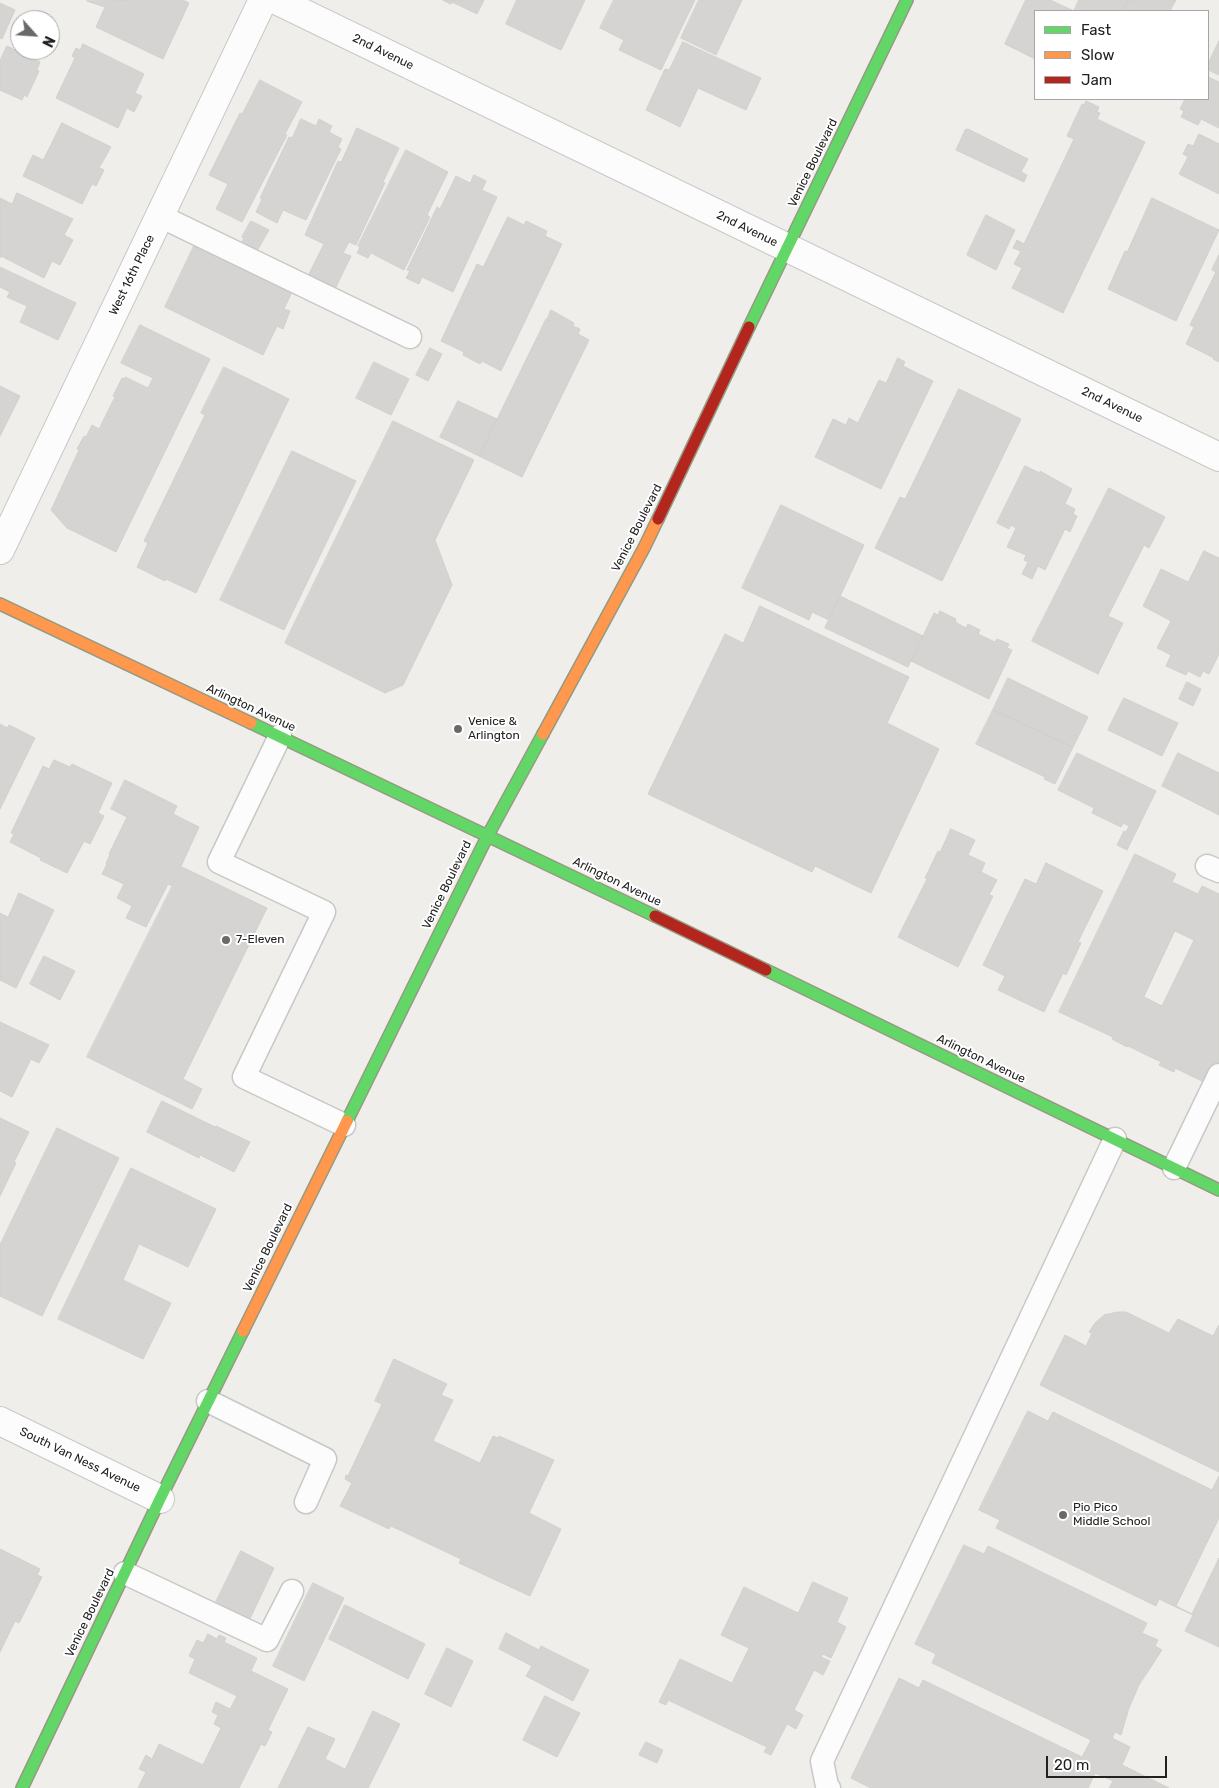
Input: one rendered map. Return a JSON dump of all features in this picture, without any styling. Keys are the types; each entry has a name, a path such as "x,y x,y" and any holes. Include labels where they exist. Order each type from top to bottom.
{"main road":[{"name":"Venice Boulevard","path":"22,1788 160,1499 488,835 644,548 907,0"},
{"name":"Arlington Avenue","path":"0,604 488,835 1219,1190"}],"street":[{"name":"West 16th Place","path":"0,550 263,0"},
{"name":"2nd Avenue","path":"276,0 1219,457"},
{"name":"South Van Ness Avenue","path":"0,1421 160,1499"}],"lane":[{"path":"160,216 410,337"},
{"path":"280,736 219,862 324,912 244,1077 344,1125"},
{"path":"1174,1168 1219,1076"},
{"path":"829,1788 822,1761 1115,1139"},
{"path":"208,1401 325,1459 306,1502"},
{"path":"125,1573 267,1640 292,1591"}],"building":[{"path":"183,0 189,3 163,59 96,27 105,7 87,1"},
{"path":"443,0 484,0 477,14 452,2 451,4"},
{"path":"517,0 585,0 561,50 506,24"},
{"path":"614,0 695,0 661,70 619,50 624,40 600,28"},
{"path":"699,0 742,0 716,55 681,38"},
{"path":"1026,0 1050,0 1072,10 1034,10 1034,58 1005,44"},
{"path":"1079,0 1128,0 1123,10 1074,10"},
{"path":"1128,0 1176,0 1171,10 1123,10"},
{"path":"0,3 15,10 10,10 10,21 2,39 0,38"},
{"path":"1219,41 1219,75 1209,70 1209,62"},
{"path":"683,42 761,78 746,110 698,88 680,127 646,110 665,69 669,70"},
{"path":"83,44 144,74 135,93 142,96 134,112 127,108 118,128 56,98 75,58 72,56 76,48 80,50"},
{"path":"7,46 10,47 10,60 36,60 40,62 37,70 39,71 27,97 24,95 22,100 0,90 0,61"},
{"path":"1209,77 1219,82 1219,128 1201,119 1198,125 1181,117 1184,111 1180,109 1184,100 1209,100"},
{"path":"260,80 302,102 242,222 216,209 228,184 209,175 240,113 242,114"},
{"path":"1086,101 1099,107 1097,112 1100,113 1097,119 1145,142 1063,313 1012,288 1022,268 1014,264 1021,251 1013,248 1017,240 1024,244 1074,139 1067,136 1082,104 1084,105"},
{"path":"301,119 316,126 319,119 332,126 329,132 342,139 338,147 341,149 306,220 283,210 277,223 256,212 262,199 260,198 289,137 292,138"},
{"path":"62,123 111,147 99,168 104,170 96,186 92,184 82,204 23,176 33,155 43,160"},
{"path":"357,128 399,148 356,245 349,242 343,253 351,256 335,289 308,276 324,244 305,235 338,161 341,162"},
{"path":"968,129 1028,159 1021,172 1027,175 1024,182 956,150 965,130"},
{"path":"1199,134 1219,144 1219,194 1179,174 1188,157 1183,154 1188,144 1193,146"},
{"path":"406,150 448,172 427,215 430,217 404,270 371,253 368,258 357,253 360,247 358,246"},
{"path":"474,175 486,181 482,190 497,197 453,292 422,277 419,284 406,278 410,271 407,270 437,207 440,209 456,176 470,183"},
{"path":"17,193 73,219 64,235 73,240 60,265 52,261 44,278 1,256 0,258 0,198 12,204"},
{"path":"1152,198 1219,230 1176,321 1108,289"},
{"path":"986,215 1015,230 996,270 967,255"},
{"path":"508,217 524,225 526,221 547,231 545,236 562,244 501,371 482,361 480,364 463,355 464,352 441,341 477,264 483,267"},
{"path":"251,221 269,230 257,251 244,245 245,243 242,241 244,238 242,237"},
{"path":"195,244 292,292 284,309 290,311 283,329 277,326 263,355 165,307"},
{"path":"1219,255 1219,362 1186,344 1194,327 1190,325 1216,272 1212,270"},
{"path":"0,267 76,303 58,340 20,322 27,306 7,297 10,292 0,287"},
{"path":"551,310 574,323 573,326 580,329 578,334 589,340 522,477 479,456"},
{"path":"140,325 210,359 116,552 67,528 51,510 79,450 77,449 92,425 99,429 122,378 124,379 125,377 148,388 153,378 121,363"},
{"path":"430,348 442,354 428,381 416,375"},
{"path":"898,358 905,362 903,366 933,381 881,489 815,457 833,419 846,425 849,418 858,423 879,380 886,383"},
{"path":"374,362 409,379 391,415 356,398"},
{"path":"224,367 289,399 196,593 166,579 165,581 137,567 148,543 144,541 205,415 201,413"},
{"path":"0,386 20,396 0,436"},
{"path":"959,389 1021,419 942,581 875,548 900,497 905,499"},
{"path":"458,401 497,419 479,456 440,437"},
{"path":"393,421 474,460 435,540 452,585 403,685 385,693 285,643"},
{"path":"292,451 356,481 284,630 220,600"},
{"path":"1025,466 1040,473 1040,471 1072,489 1065,504 1075,509 1073,514 1077,516 1070,532 1065,529 1045,570 1038,566 1032,579 1022,574 1028,562 1024,560 1026,555 1007,547 1016,528 1011,525 1009,529 997,523"},
{"path":"1109,488 1165,517 1149,548 1144,545 1108,616 1123,623 1098,674 1032,641"},
{"path":"781,505 864,545 829,620 812,612 809,620 742,588"},
{"path":"1204,551 1219,558 1219,654 1209,674 1203,671 1200,677 1188,671 1186,675 1166,666 1171,655 1157,648 1171,621 1143,606 1161,569 1188,582"},
{"path":"840,596 923,636 908,667 825,628"},
{"path":"760,606 909,677 887,723 939,749 871,893 815,866 812,872 648,794 725,634 743,643"},
{"path":"940,611 956,619 955,622 966,628 968,624 980,630 978,634 995,642 997,639 1009,644 1007,648 1012,650 989,699 911,661 934,613 938,615"},
{"path":"1008,678 1088,717 1073,747 993,710"},
{"path":"1187,682 1201,689 1193,706 1179,699"},
{"path":"1124,698 1178,723 1162,756 1108,730"},
{"path":"993,710 1073,747 1055,784 1044,779 1045,777 976,744"},
{"path":"0,724 7,728 9,725 35,738 0,809"},
{"path":"1077,753 1156,791 1127,850 1117,845 1124,831 1126,832 1129,826 1123,823 1121,827 1092,813 1094,808 1058,790"},
{"path":"1178,753 1219,773 1219,815 1162,786"},
{"path":"54,760 70,767 72,764 112,783 98,813 104,816 90,844 84,841 67,873 10,842 14,834 11,833 43,766 49,769"},
{"path":"125,780 177,806 173,814 199,827 172,886 168,884 146,927 126,918 132,906 117,898 124,884 102,874 109,854 127,817 111,809"},
{"path":"951,829 975,840 968,855 985,863 981,872 997,880 989,895 993,896 958,967 898,937 927,879 925,878 938,851 940,852"},
{"path":"1135,854 1176,874 1172,882 1198,894 1202,886 1219,894 1219,1066 1210,1085 1175,1068 1174,1072 1159,1065 1161,1062 1059,1012","holes":["1175,931 1194,940 1162,1006 1144,997"]},
{"path":"1046,863 1103,891 1078,942 1081,943 1066,975 1063,973 1044,1012 998,990 1005,976 983,965 1025,879 1036,884"},
{"path":"182,867 267,908 183,1079 202,1089 192,1109 87,1057"},
{"path":"19,893 54,910 16,988 0,980 0,913 8,917"},
{"path":"44,956 75,971 60,1000 30,984"},
{"path":"0,1022 49,1045 39,1063 31,1059 12,1097 0,1091"},
{"path":"162,1101 250,1142 234,1172 200,1155 199,1158 147,1132"},
{"path":"0,1118 29,1132 0,1196"},
{"path":"57,1128 119,1158 42,1316 0,1296 0,1245"},
{"path":"131,1168 216,1209 188,1267 139,1244 123,1280 171,1303 143,1359 58,1319"},
{"path":"1126,1312 1169,1333 1178,1319 1213,1336 1219,1325 1219,1472 1040,1385 1065,1335 1086,1346 1092,1333 1089,1332 1095,1323 1104,1315"},
{"path":"394,1359 447,1384 441,1395 453,1400 433,1441 480,1463 493,1436 498,1438 499,1436 554,1460 529,1513 561,1529 530,1596 459,1563 461,1559 391,1526 389,1529 340,1506 352,1483 345,1479 346,1475 348,1476 382,1404 375,1401"},
{"path":"1028,1411 1048,1421 1053,1412 1212,1490 1219,1476 1219,1518 1176,1606 1192,1614 1219,1558 1219,1647 1185,1631 1193,1615 1159,1599 1156,1606 996,1528 1000,1520 979,1510"},
{"path":"964,1545 984,1554 988,1546 1147,1623 1142,1633 1158,1640 1155,1646 1162,1650 1139,1685 1129,1708 1121,1735 1115,1732 1112,1738 1130,1747 1122,1765 1169,1788 1109,1788 1113,1781 1095,1773 1088,1788 871,1788 851,1778 899,1678 919,1688 923,1680 1082,1757 1091,1740 932,1663 936,1654 915,1644"},
{"path":"0,1549 40,1569 37,1575 42,1577 19,1623 15,1621 0,1652"},
{"path":"241,1551 274,1568 248,1623 214,1606"},
{"path":"813,1582 848,1598 837,1622 846,1627 831,1658 823,1654 821,1657 830,1661 823,1675 814,1670 794,1710 803,1715 796,1729 787,1724 771,1755 764,1752 767,1747 668,1700 666,1705 659,1702 680,1659 732,1683 749,1648 721,1635 744,1587 798,1613"},
{"path":"313,1583 344,1598 304,1681 273,1666"},
{"path":"345,1605 425,1644 408,1679 329,1639"},
{"path":"506,1633 539,1650 541,1646 589,1670 573,1701 526,1676 532,1666 499,1649"},
{"path":"208,1634 217,1639 219,1635 226,1638 224,1642 257,1658 251,1671 288,1689 268,1730 272,1732 265,1746 261,1744 239,1788 138,1788 146,1772 139,1769 146,1755 152,1759 159,1744 203,1765 221,1728 214,1724 218,1715 212,1712 216,1702 230,1709 237,1696 189,1673 195,1659 189,1656 197,1640 203,1643"},
{"path":"447,1648 473,1661 451,1707 425,1694"},
{"path":"545,1696 580,1713 557,1757 523,1740"},
{"path":"373,1711 400,1724 368,1788 278,1788 308,1727 335,1739 325,1759 345,1769"},
{"path":"646,1742 663,1750 657,1763 639,1755"}],"traffic: fast":[{"path":"749,327 907,0"},
{"path":"251,723 655,916"},
{"path":"347,1121 488,835 543,734"},
{"path":"766,970 1219,1190"},
{"path":"22,1788 160,1499 243,1331"}],"traffic: slow":[{"path":"543,734 658,519"},
{"path":"0,604 251,723"},
{"path":"243,1331 347,1121"}],"traffic: jam":[{"path":"658,519 749,327"},
{"path":"655,916 766,970"}],"place":[{"name":"Venice & Arlington","path":"458,729"},
{"name":"7-Eleven","path":"226,940"},
{"name":"Pio Pico Middle School","path":"1063,1515"}]}
